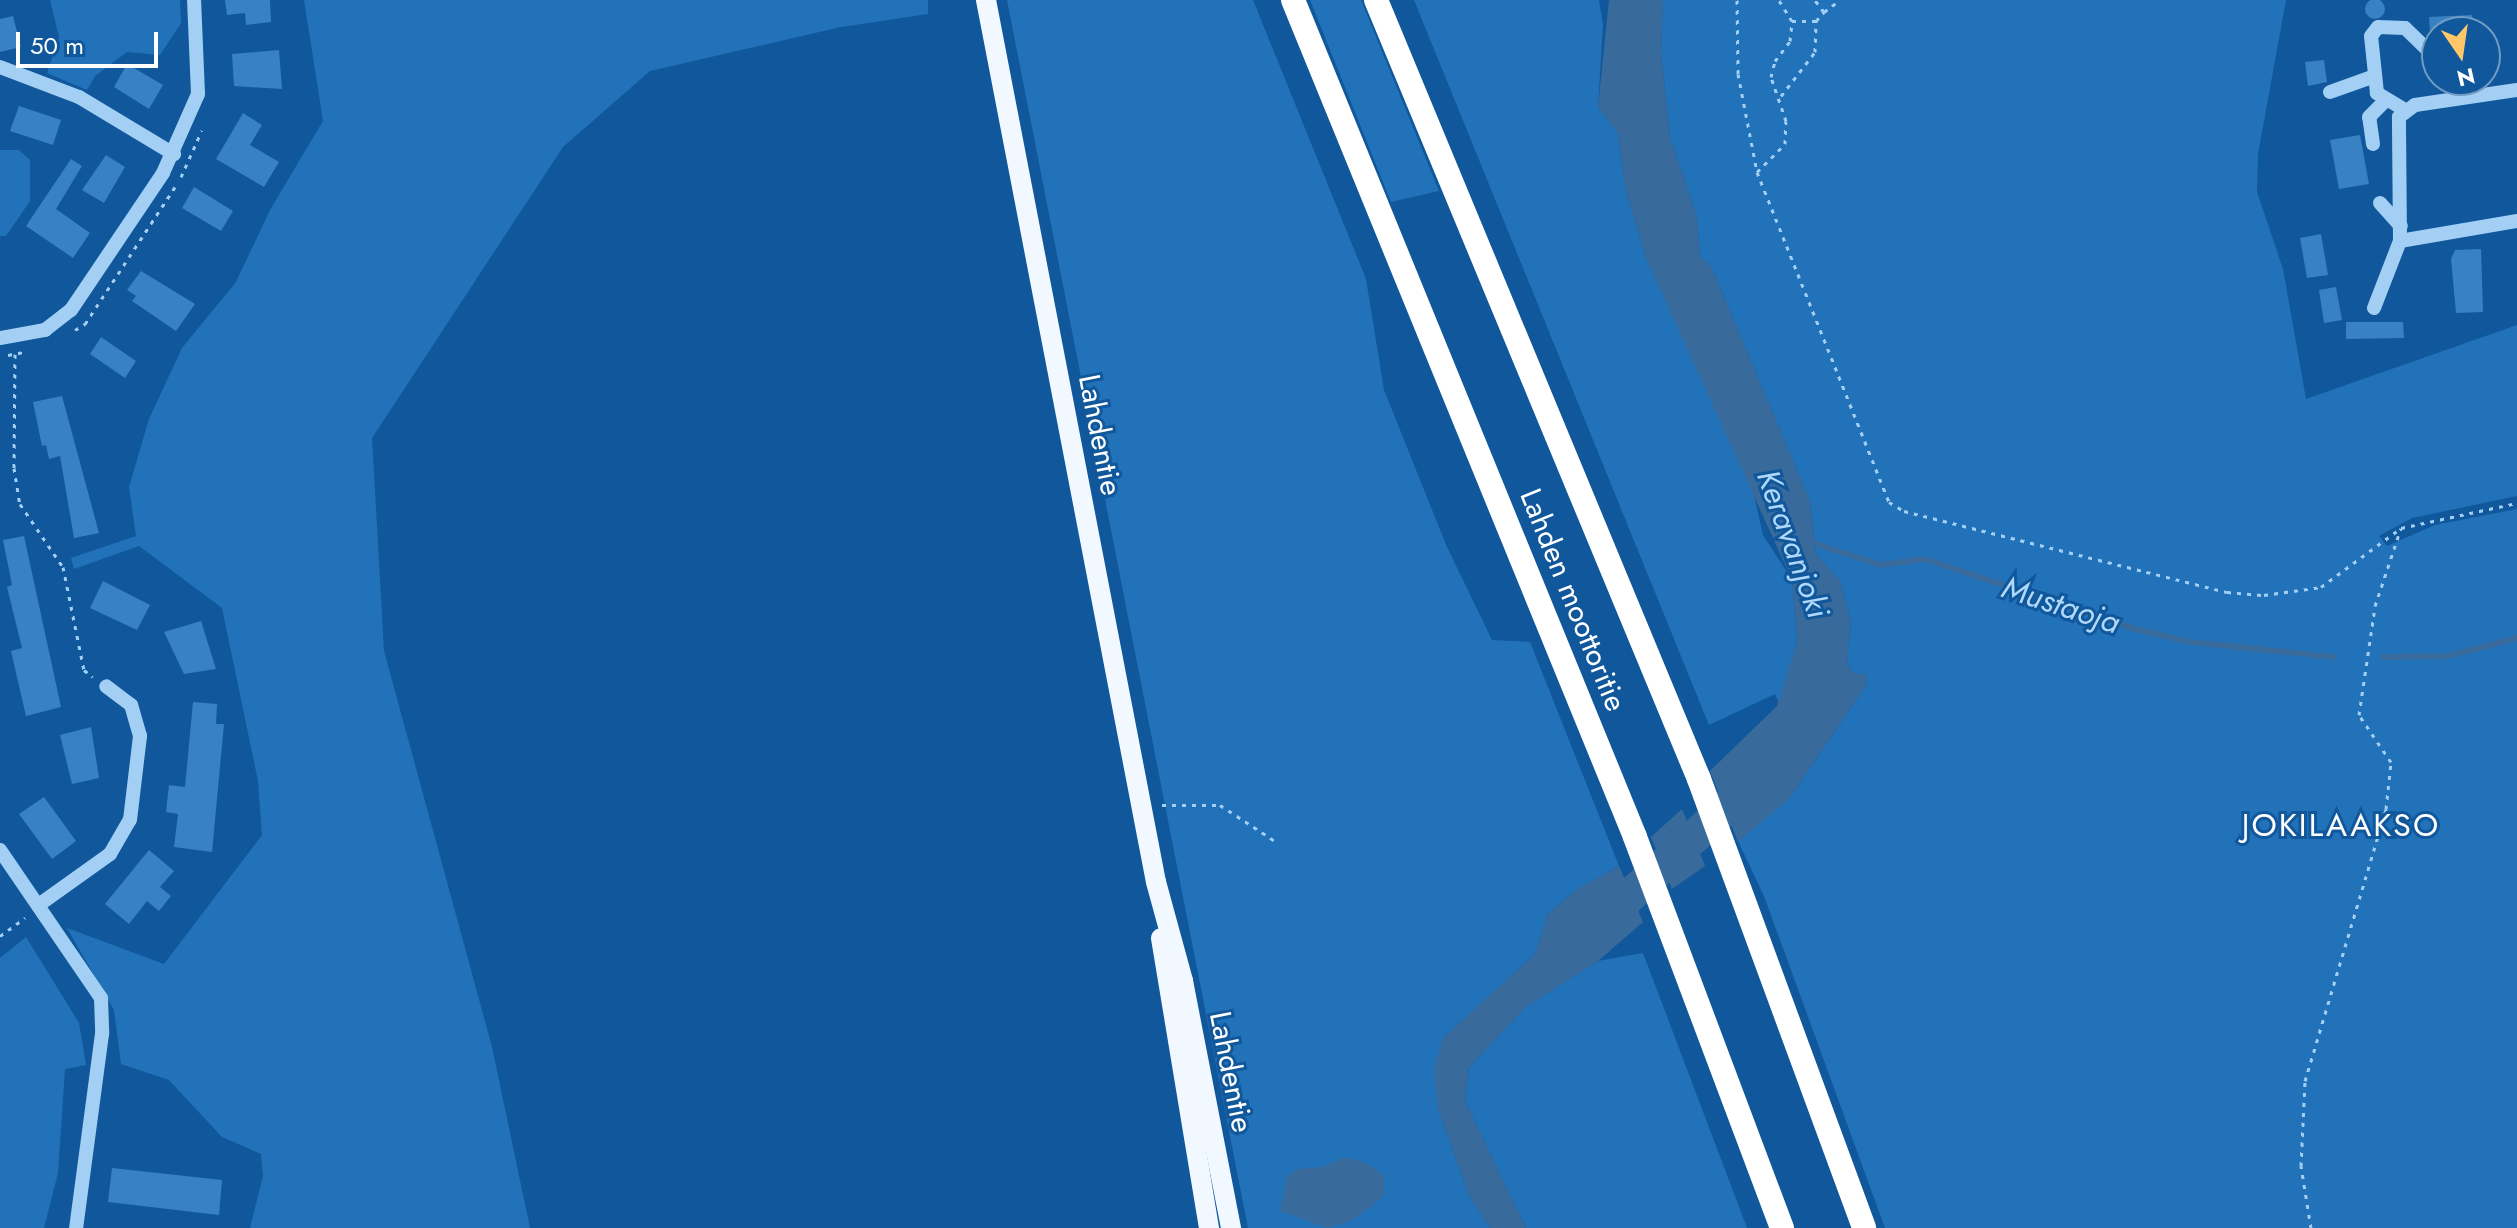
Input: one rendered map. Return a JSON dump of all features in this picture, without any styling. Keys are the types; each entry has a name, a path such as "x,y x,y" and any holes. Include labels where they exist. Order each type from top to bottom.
{"highway":[{"name":"Lahden moottoritie","path":"1293,0 1635,837 1782,1228"},
{"name":"Lahden moottoritie","path":"1376,0 1699,779 1864,1228"}],"main road":[{"name":"Lahdentie","path":"986,0 1156,882 1183,981 1231,1228"},
{"name":"Lahdentie","path":"1156,882 1165,983 1209,1228"}],"street":[{"path":"0,338 18,338 45,330 71,310 174,154 198,94 194,0"},
{"path":"2421,44 2405,28 2378,27 2371,36 2372,77 2377,93 2405,110 2470,96"},
{"path":"0,67 79,97 174,154"},
{"path":"2330,92 2372,77"},
{"path":"2373,144 2369,117 2386,100"},
{"path":"2374,308 2401,233 2398,133 2405,110"},
{"path":"2380,203 2401,233"},
{"path":"2401,233 2517,221"},
{"path":"40,904 101,863 130,820 140,736 131,705 106,686"},
{"path":"0,850 97,987 102,1009 76,1228"},
{"path":"1198,1169 1219,1164"}],"path":[{"path":"1737,0 1738,74 1757,172 1880,488 1904,511 2227,592 2264,595 2321,587 2401,528 2517,503"},
{"path":"1757,172 1771,164 1785,144 1781,96 1771,77 1775,61 1790,41 1792,21 1779,0"},
{"path":"1815,0 1824,12"},
{"path":"1781,96 1815,52 1816,21 1840,0"},
{"path":"1792,21 1816,21"},
{"path":"18,338 14,468 18,494 24,514 63,567 84,670 106,686"},
{"path":"2311,1228 2301,1166 2305,1081 2386,809 2391,762 2359,715 2375,606 2401,528"},
{"path":"1142,809 1194,801 1220,805 1275,841"},
{"path":"0,936 28,915"}],"shaded area":[{"path":"50,0 180,0 181,23 160,55 127,52 95,76 87,90 47,73 59,37"},
{"path":"304,0 928,0 928,14 841,27 650,71 563,147 372,438 384,651 492,1047 530,1228 250,1228 263,1176 261,1154 222,1137 169,1080 121,1064 114,1010 67,928 164,964 262,835 258,781 222,608 139,546 74,569 71,558 136,536 129,487 149,419 182,348 236,282 270,210 323,121"},
{"path":"1007,0 1253,0 1366,279 1384,390 1447,547 1492,640 1530,642 1619,866 1576,890 1548,914 1535,954 1443,1038 1438,1109 1469,1196 1490,1228 1248,1228"},
{"path":"1310,0 1361,0 1439,191 1391,202"},
{"path":"1414,0 1599,0 1603,25 1598,107 1618,134 1625,187 1646,258 1753,491 1763,535 1792,580 1797,642 1779,703 1775,694 1709,725"},
{"path":"1663,0 2286,0 2258,154 2257,192 2283,269 2306,399 2517,325 2517,496 2412,518 2379,536 2387,546 2435,525 2517,509 2517,1228 1885,1228 1764,896 1736,837 1790,798 1867,684 1866,675 1853,673 1847,663 1851,621 1840,580 1816,554 1810,501 1711,266 1700,257 1697,217 1670,137 1661,53"},
{"path":"0,150 19,150 30,160 30,201 6,236 0,236"},
{"path":"26,937 79,1023 86,1065 65,1069 58,1173 44,1228 0,1228 0,958"},
{"path":"1643,953 1747,1228 1526,1228 1465,1101 1469,1067 1526,1007 1598,961"}],"water":[{"path":"1609,0 1663,0 1661,53 1670,137 1697,217 1700,257 1711,266 1810,501 1816,554 1840,580 1851,621 1847,663 1853,673 1866,674 1867,684 1790,798 1738,842 1710,771 1777,706 1797,642 1792,580 1646,258 1625,187 1618,134 1598,107"},
{"path":"1682,809 1705,866 1672,889 1651,837"},
{"path":"1619,866 1643,922 1598,961 1526,1007 1469,1067 1465,1101 1526,1228 1490,1228 1469,1196 1438,1109 1434,1070 1443,1038 1535,954 1548,914 1576,890"},
{"path":"1344,1157 1367,1163 1384,1176 1384,1196 1351,1221 1328,1228 1280,1211 1287,1177 1297,1169 1322,1167"}],"building":[{"path":"2371,-1 2379,-1 2385,9 2379,19 2371,19 2365,13 2365,5"},
{"path":"225,0 270,0 271,22 246,25 245,13 227,15"},
{"path":"13,16 21,47 0,52 0,19"},
{"path":"279,50 282,89 234,86 232,54"},
{"path":"2324,60 2327,82 2308,86 2305,62"},
{"path":"127,64 163,85 149,109 114,87"},
{"path":"19,106 61,120 53,145 10,131"},
{"path":"243,113 262,125 250,145 279,162 264,187 216,159"},
{"path":"2360,135 2369,184 2339,189 2330,140"},
{"path":"106,155 125,167 104,203 82,190"},
{"path":"71,159 82,166 56,209 90,233 73,258 26,226"},
{"path":"194,187 233,211 221,231 182,208"},
{"path":"2321,234 2328,275 2307,278 2300,238"},
{"path":"2481,249 2483,312 2456,313 2451,259 2455,250"},
{"path":"141,271 195,304 176,331 132,301 136,296 127,290"},
{"path":"2336,287 2342,320 2324,323 2319,290"},
{"path":"2346,322 2403,322 2404,338 2346,339"},
{"path":"101,337 136,361 125,378 90,354"},
{"path":"62,396 99,533 74,538 60,456 49,459 46,445 42,446 33,402"},
{"path":"24,536 61,707 26,716 11,651 22,648 7,587 12,585 3,540"},
{"path":"103,581 150,605 137,630 90,608"},
{"path":"201,621 216,669 184,674 164,632"},
{"path":"193,702 217,704 216,724 224,724 212,852 174,847 178,814 166,812 169,785 185,787"},
{"path":"91,727 99,778 72,784 60,735"},
{"path":"44,797 76,841 52,859 19,814"},
{"path":"149,850 174,871 160,887 171,896 159,911 147,901 129,924 105,904"},
{"path":"112,1168 222,1180 219,1215 108,1202"}],"waterway":[{"name":"Mustaoja","path":"1808,541 1880,565 1925,559 2132,628 2190,642 2334,657"},
{"name":"Mustaoja","path":"2383,657 2448,656 2517,638"},
{"name":"Keravanjoki","path":"1598,925 1739,796"}],"district":[{"name":"JOKILAAKSO","path":"2341,825"}]}
